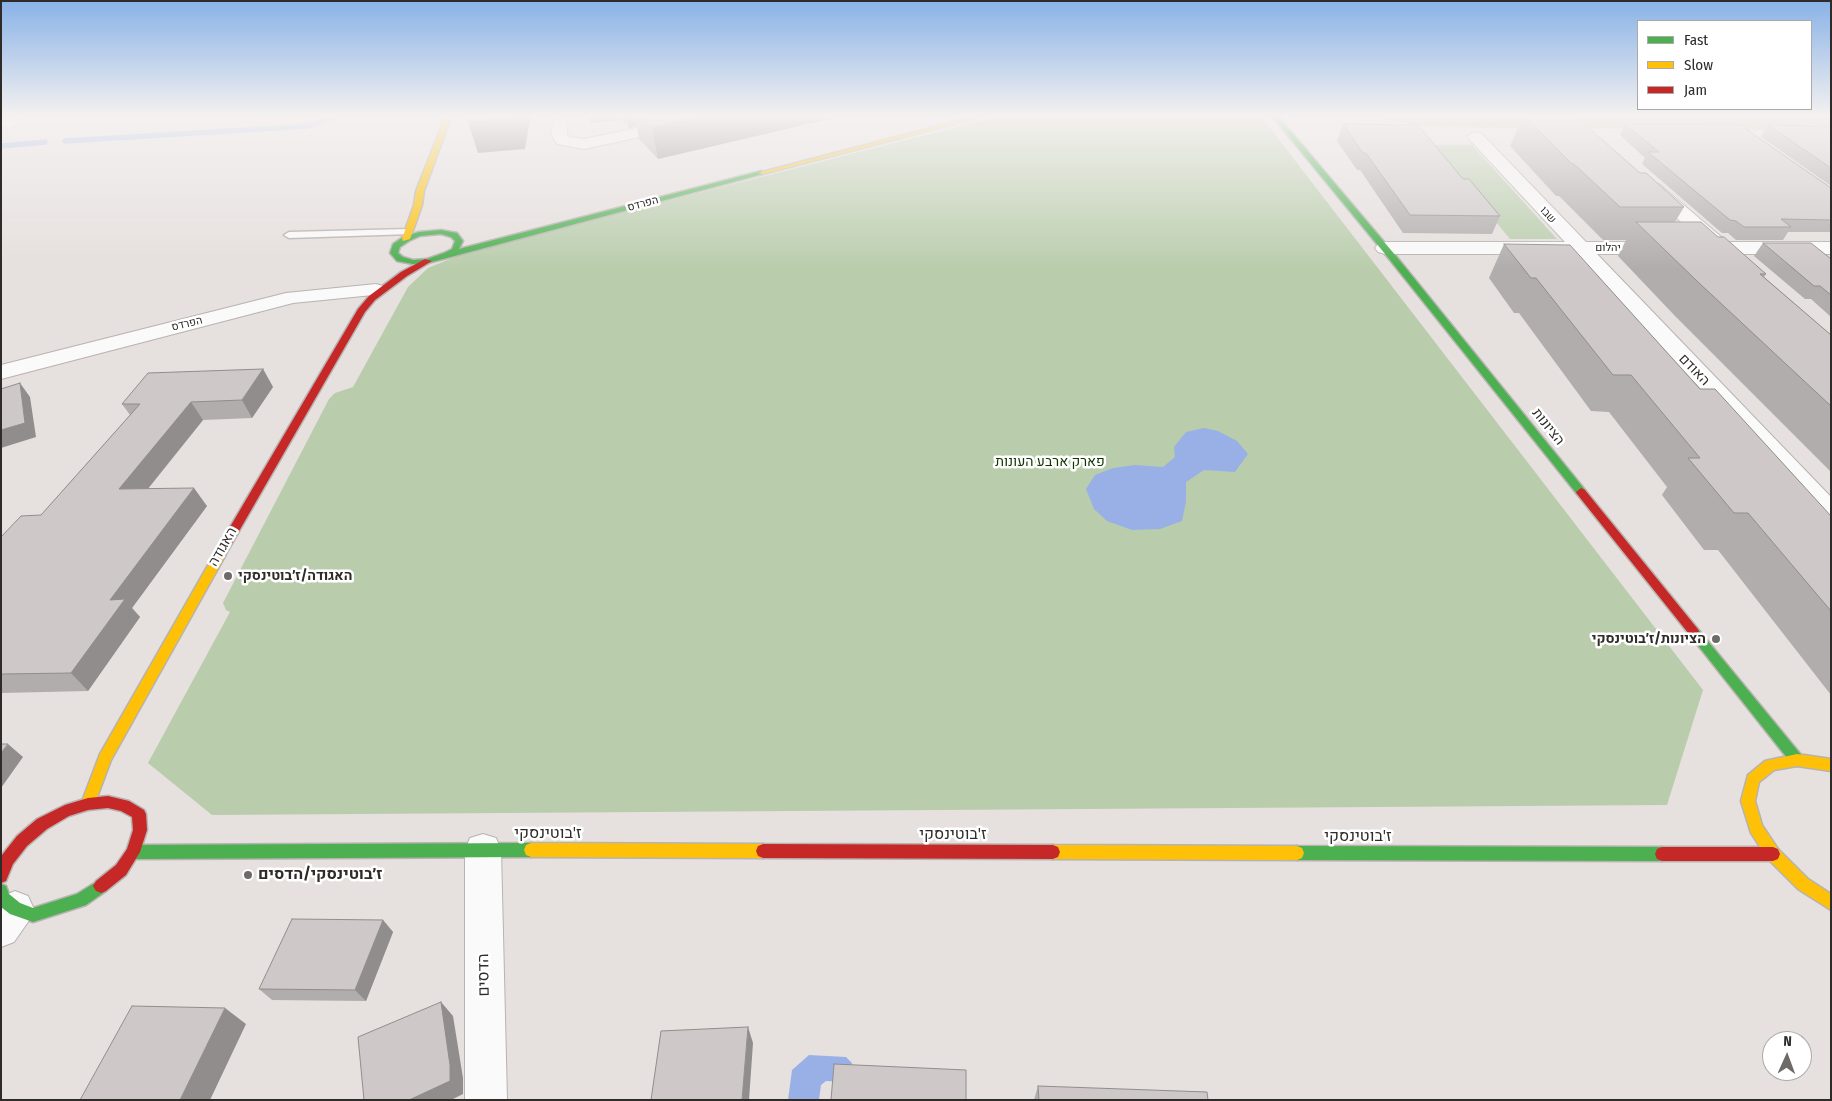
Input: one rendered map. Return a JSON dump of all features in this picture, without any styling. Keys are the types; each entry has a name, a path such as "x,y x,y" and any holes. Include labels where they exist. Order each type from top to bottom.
{"street":[{"path":"428,261 406,261 392,258 396,246 407,235 418,206 420,191 429,166"},
{"name":"הפרדס","path":"428,261 781,166"},
{"name":"הציונות","path":"1317,166 1797,760"},
{"name":"שבו","path":"1503,166 1579,248"},
{"path":"1641,177 1744,267"},
{"path":"418,206 452,235 459,244 447,255"},
{"name":"הפרדס","path":"407,235 426,232 486,237 532,234"},
{"name":"יהלום","path":"1385,248 1831,248"},
{"name":"האודם","path":"1579,248 1831,513"},
{"name":"האגודה","path":"88,804 105,758 308,399 361,311 377,288 428,261"},
{"name":"הפרדס","path":"1,372 292,297 377,288"},
{"path":"1831,765 1797,760 1770,765 1753,779 1748,801 1756,828 1773,854 1803,884 1831,903"},
{"path":"1,876 4,860 22,841 42,824 65,811 88,804 108,802 124,805 139,814 140,830 133,852 115,875 102,886 81,900 33,915 6,909"},
{"name":"ז'בוטינסקי","path":"133,852 483,850 1773,854"},
{"name":"הדסים","path":"483,850 486,1100"}],"lane":[{"path":"289,236 407,235"}],"green space":[{"name":"פארק ארבע העונות","path":"803,166 1300,166 1703,690 1667,805 212,815 148,763 230,612 226,610 223,603 329,399 335,393 353,387 408,287 428,268 467,252"},
{"path":"1450,166 1491,166 1557,239 1510,239"}],"water":[{"path":"1204,428 1218,431 1237,441 1248,454 1235,472 1204,470 1186,482 1186,502 1182,521 1160,529 1132,530 1107,521 1094,509 1086,489 1095,475 1113,468 1135,465 1163,467 1175,457 1174,447 1186,432"},
{"path":"809,1055 846,1057 852,1063 852,1076 846,1082 826,1081 821,1085 819,1100 788,1100 792,1070"}],"building":[{"path":"1375,166 1452,166 1463,179 1469,179 1500,216 1410,215"},
{"path":"1577,166 1632,166 1640,173 1646,173 1684,207 1620,207"},
{"path":"1665,166 1800,166 1831,188 1831,220 1781,219 1791,227 1744,227 1736,221 1730,220"},
{"path":"1636,222 1701,222 1718,237 1724,237 1766,274 1760,274 1831,335 1831,406 1698,282"},
{"path":"1763,243 1811,243 1831,259 1831,295 1820,286 1814,286"},
{"path":"1504,244 1570,245 1700,389 1715,389 1831,516 1831,611 1748,513 1734,513 1688,458 1700,458 1631,375 1613,375 1536,278 1531,278"},
{"path":"263,369 242,400 191,402 119,489 194,488 110,600 125,599 71,673 1,674 1,537 21,516 41,515 140,404 122,404 148,373"},
{"path":"20,383 25,423 1,430 1,389"},
{"path":"1,744 8,744 1,753"},
{"path":"292,919 383,920 355,990 259,989"},
{"path":"441,1002 450,1065 450,1081 409,1100 364,1100 358,1037"},
{"path":"132,1006 225,1008 180,1100 80,1100"},
{"path":"748,1027 742,1100 651,1100 661,1031"},
{"path":"834,1064 966,1070 966,1100 831,1100"},
{"path":"1038,1086 1207,1092 1208,1100 1039,1100"}],"traffic: fast":[{"path":"1317,166 1581,492"},
{"path":"447,255 761,173"},
{"path":"441,232 454,235 459,241 455,250 447,255 428,261 413,262 400,259 394,253 396,246 406,239 419,234 441,232"},
{"path":"1693,631 1797,760"},
{"path":"133,852 531,850"},
{"path":"1297,853 1662,854"},
{"path":"1,891 2,898 15,909 33,915 81,900 101,886"}],"traffic: slow":[{"path":"406,239 429,166"},
{"path":"761,173 787,166"},
{"path":"88,804 105,758 219,556"},
{"path":"1831,765 1797,760 1770,765 1753,779 1748,801 1756,828 1773,854 1803,884 1831,903"},
{"path":"531,850 763,851"},
{"path":"1053,852 1297,853"}],"traffic: jam":[{"path":"219,556 361,311 372,298 404,274 428,261"},
{"path":"1581,492 1693,631"},
{"path":"1,876 7,860 22,841 42,824 65,811 88,804 108,802 124,805 139,814 140,830 133,852 121,870 101,886"},
{"path":"763,851 1053,852"},
{"path":"1662,854 1773,854"}],"place":[{"name":"האגודה/ז׳בוטינסקי","path":"228,576"},
{"name":"הציונות/ז׳בוטינסקי","path":"1716,639"},
{"name":"ז׳בוטינסקי/הדסים","path":"248,875"}]}
